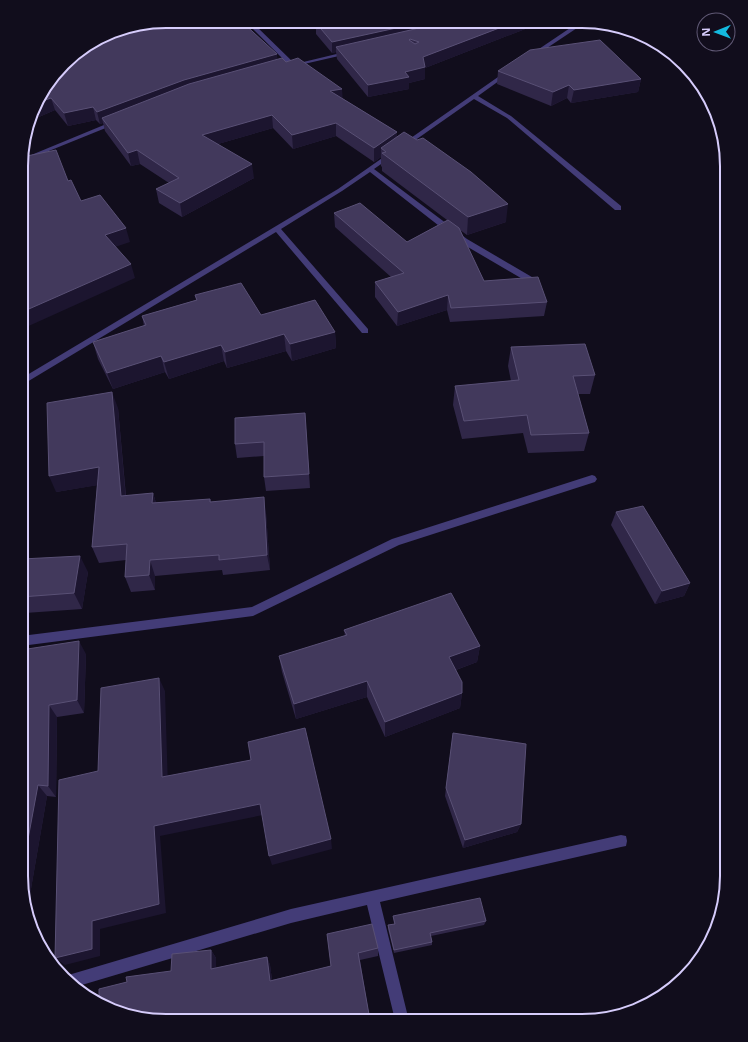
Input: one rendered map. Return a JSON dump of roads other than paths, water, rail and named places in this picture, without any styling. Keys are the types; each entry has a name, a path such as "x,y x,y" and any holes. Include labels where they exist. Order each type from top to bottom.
{"street":[{"path":"255,28 291,66 354,52"},
{"path":"28,378 340,190 473,96 574,28"},
{"path":"473,96 509,117 618,208"},
{"path":"28,157 122,120"},
{"path":"370,169 464,241 534,282"},
{"path":"277,228 365,332"},
{"path":"28,640 253,612 396,542 592,479"},
{"path":"76,979 292,916 621,841"},
{"path":"372,897 401,1014"}]}
